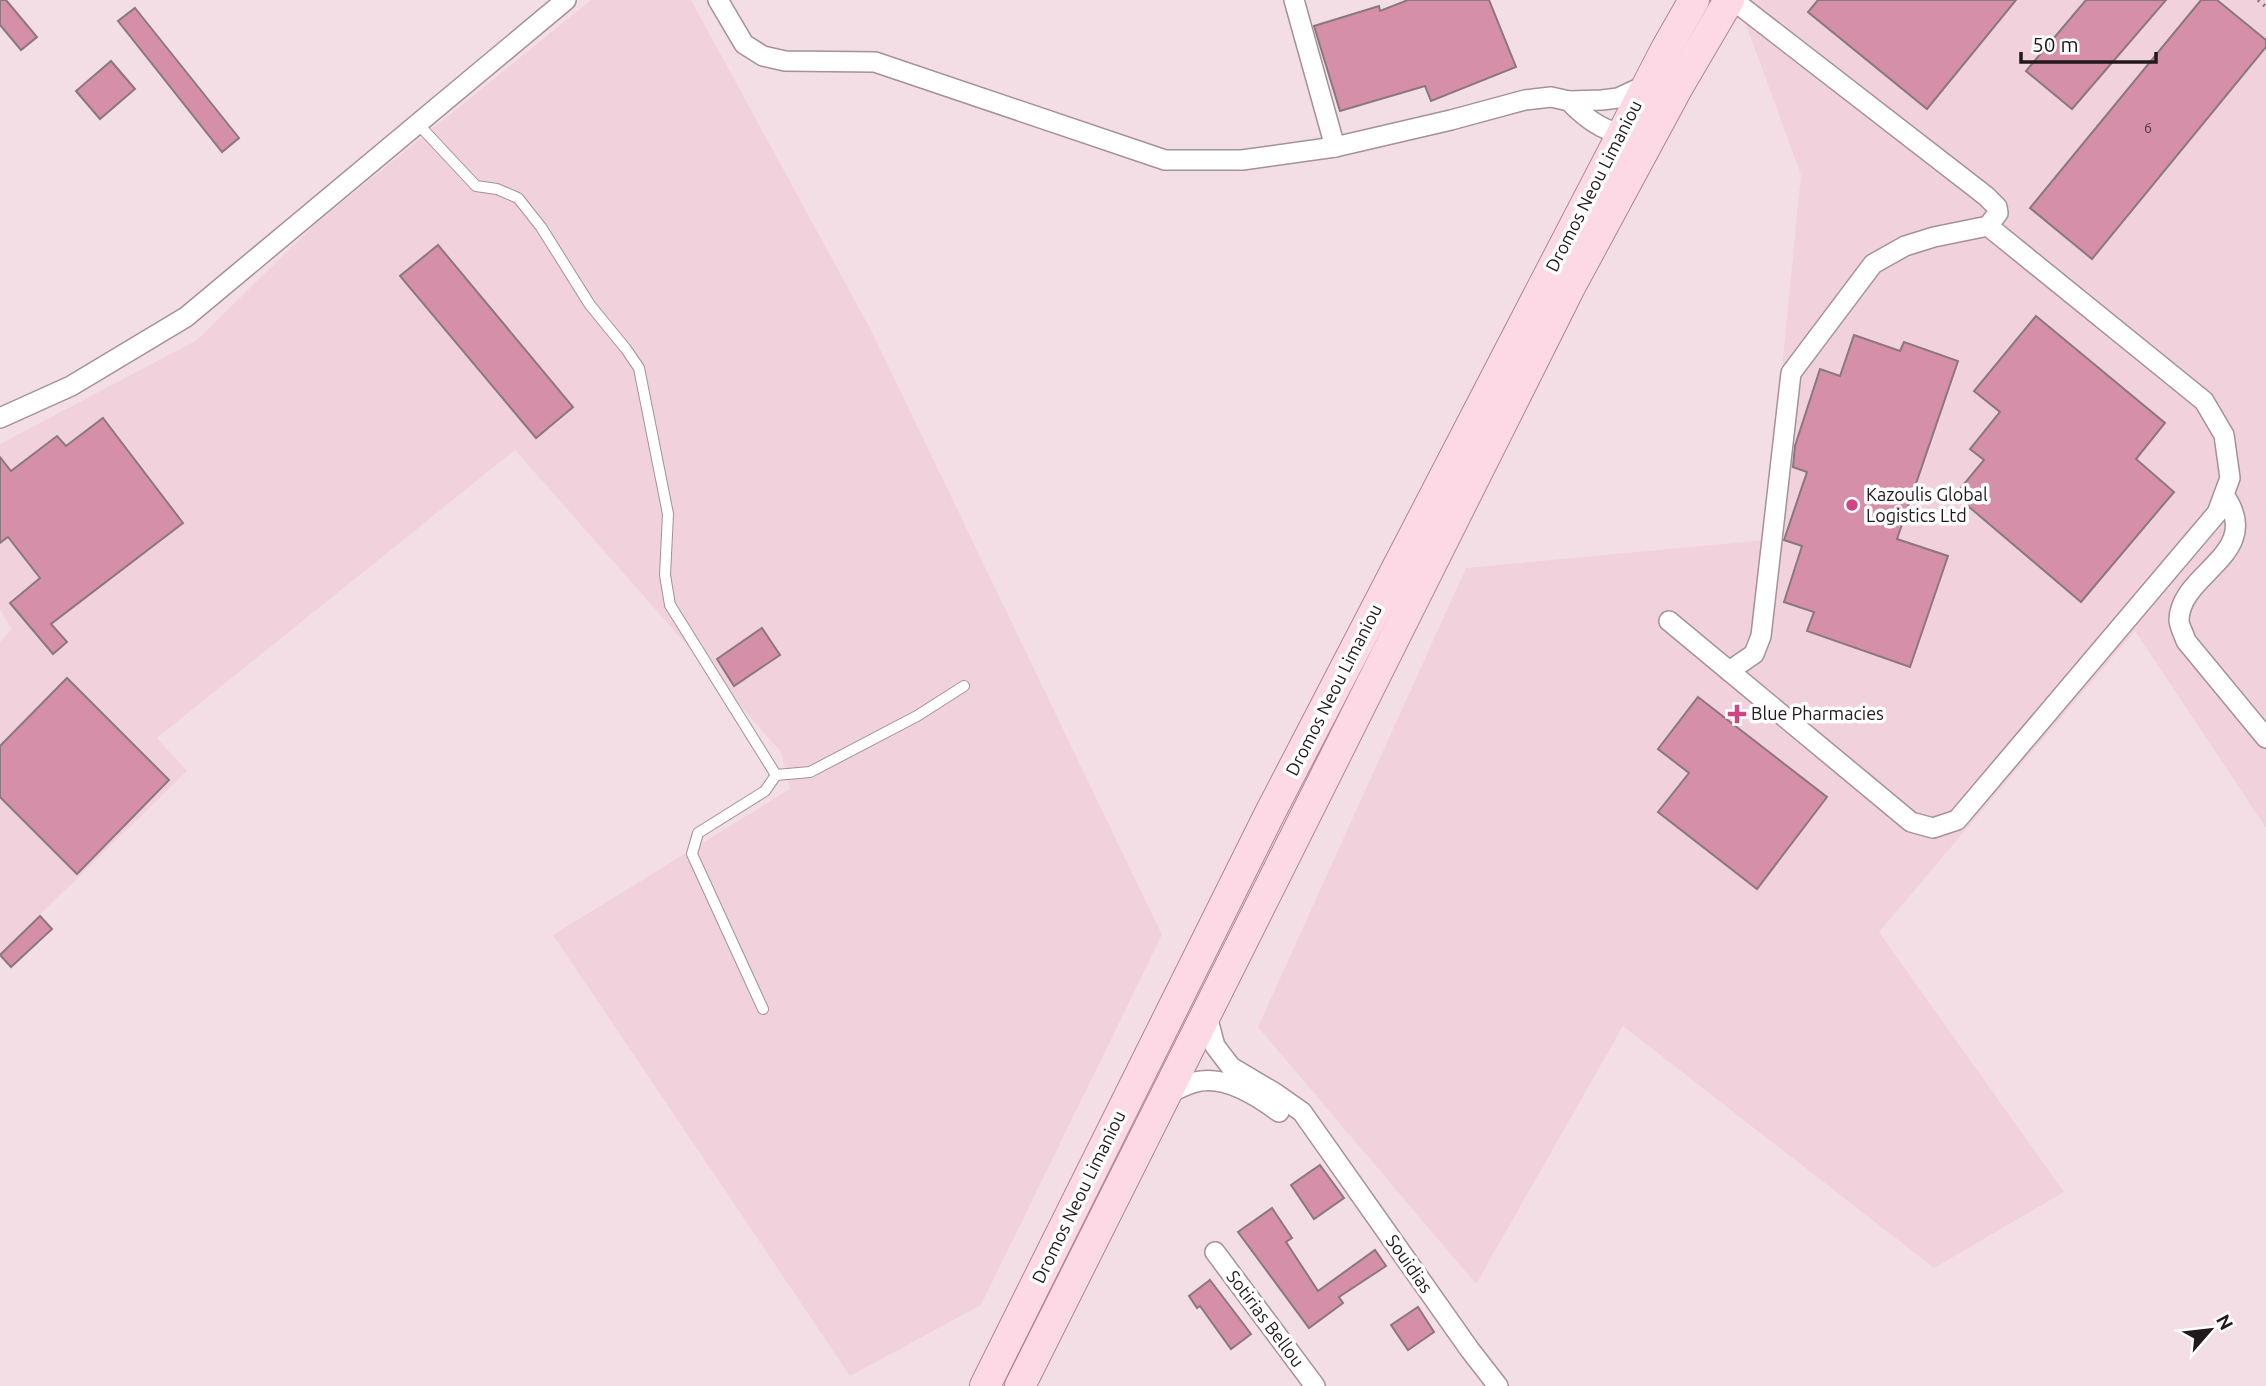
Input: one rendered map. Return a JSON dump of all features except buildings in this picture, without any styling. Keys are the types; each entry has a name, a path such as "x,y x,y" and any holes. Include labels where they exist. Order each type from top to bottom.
{"main road":[{"name":"Dromos Neou Limaniou","path":"985,1386 1270,813 1694,0"},
{"name":"Dromos Neou Limaniou","path":"1020,1386 1169,1093 1569,289 1678,87 1731,0"}],"street":[{"path":"0,418 71,386 186,317 566,0"},
{"path":"718,0 744,44 763,56 785,61 875,62 1165,160 1242,160 1335,147 1525,100 1551,97 1569,101 1618,98 1648,84"},
{"path":"1294,0 1335,147"},
{"path":"1728,671 1754,654 1761,636 1791,373 1873,264 1905,246 1988,226 1998,213 1997,206 1986,197 1731,0"},
{"path":"1569,101 1584,116 1622,134 1634,134 1650,118 1659,102 1678,87"},
{"path":"1669,621 1911,822 1933,828 1957,820 2217,513 2230,478 2224,435 2204,401 1988,226"},
{"path":"2224,495 2233,506 2237,526 2233,545 2184,601 2179,621 2186,640 2266,738"},
{"name":"Souidias","path":"1207,1016 1215,1046 1231,1067 1276,1093 1302,1112 1498,1386"},
{"name":"Souidias","path":"1169,1093 1200,1081 1222,1082 1266,1102 1321,1140"},
{"name":"Sotirias Bellou","path":"1215,1252 1315,1386"}],"lane":[{"path":"418,124 476,186 497,189 518,198 541,227 590,305 639,368 668,514 664,575 670,605 776,775"},
{"path":"776,775 810,772 917,716 964,686"},
{"path":"763,1009 692,854 698,834 765,791 776,775"}],"path":[{"path":"2258,0 2266,7"}],"shaded area":[{"path":"591,0 691,0 871,330 1162,935 981,1305 850,1376 553,935 790,789 781,752 515,450 157,738 187,771 0,954 0,642 12,629 0,610 0,444 197,340 315,224"},
{"path":"1737,0 2266,0 2266,828 2135,631 1879,932 2064,1192 1934,1268 1623,1026 1476,1284 1258,1027 1466,568 1765,540 1801,175"}],"place":[{"name":"Kazoulis Global Logistics Ltd","path":"1852,505"},
{"name":"Blue Pharmacies","path":"1737,714"}]}
